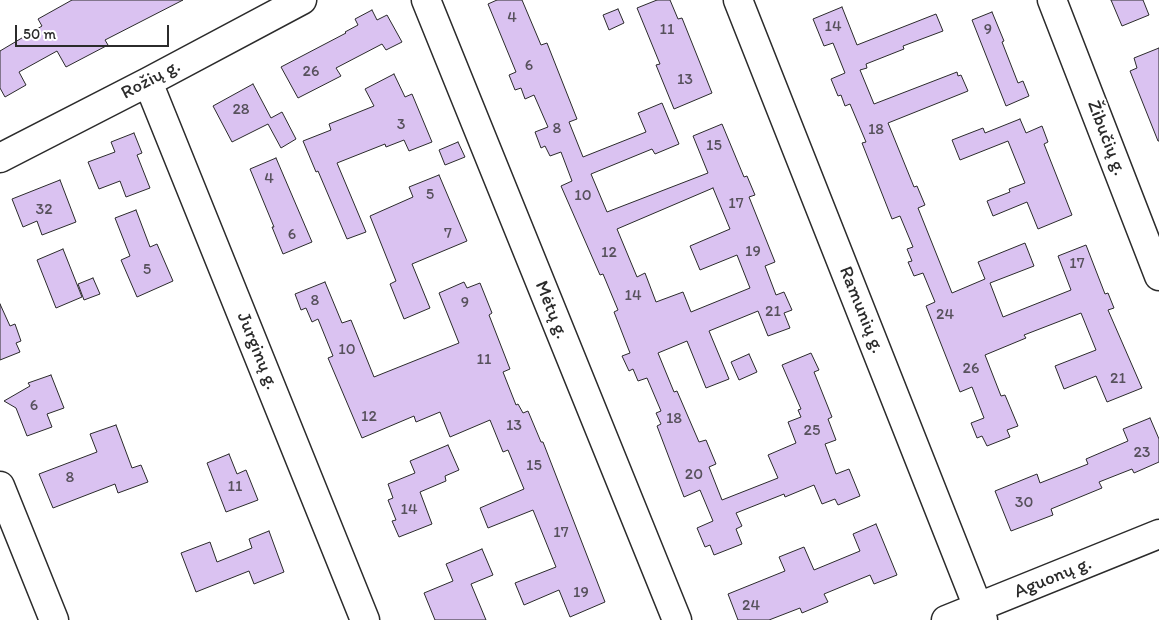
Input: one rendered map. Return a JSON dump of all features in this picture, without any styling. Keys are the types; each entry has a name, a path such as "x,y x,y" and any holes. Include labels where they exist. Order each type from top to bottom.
{"street":[{"name":"Rožių g.","path":"0,158 302,0"},
{"name":"Mėtų g.","path":"426,0 677,620"},
{"name":"Ramunių g.","path":"738,0 981,614"},
{"name":"Žibučių g.","path":"1052,0 1159,276"},
{"name":"Jurginų g.","path":"148,82 365,620"},
{"path":"0,486 54,620"},
{"name":"Aguonų g.","path":"946,620 981,614 1159,534"}],"building":[{"path":"72,0 183,0 105,40 108,45 66,67 57,51 19,72 26,85 5,97 0,88 0,51 42,26 38,19"},
{"path":"497,0 522,0 541,45 547,43 577,119 569,122 583,157 646,132 638,113 662,103 679,144 655,154 652,149 591,174 607,212 708,173 693,136 722,124 744,177 747,176 755,195 749,197 775,262 765,266 776,295 784,292 792,310 784,313 790,328 768,336 758,311 709,331 729,379 706,388 687,341 658,353 674,392 677,391 699,442 706,440 716,464 709,467 722,500 778,478 768,455 796,443 788,422 801,417 798,410 801,409 782,365 811,353 819,370 814,372 832,417 828,419 836,440 825,444 836,474 849,469 860,496 838,505 835,499 822,504 814,485 785,497 784,494 736,513 742,526 736,529 742,544 714,555 710,545 705,547 697,528 713,521 700,490 684,497 657,426 661,424 656,413 661,411 647,378 638,381 633,369 629,371 622,356 630,353 614,312 618,310 603,274 600,275 561,186 572,181 561,152 550,156 545,146 541,148 535,132 548,127 534,95 525,99 521,88 515,90 509,75 516,72 488,4","holes":["713,188 730,229 690,246 700,270 737,255 750,288 691,312 683,292 656,302 645,273 637,277 617,229"]},
{"path":"657,0 670,0 678,19 682,18 712,93 674,109 656,65 660,64 637,8"},
{"path":"1111,0 1143,0 1149,15 1122,26"},
{"path":"842,7 857,45 936,14 943,31 903,46 904,49 866,64 867,68 860,70 874,104 957,72 958,76 961,75 968,91 888,123 914,187 917,186 925,205 918,208 952,293 985,279 978,262 1025,243 1034,266 990,283 1003,317 1071,290 1058,256 1086,245 1105,294 1108,293 1114,308 1108,310 1142,388 1107,402 1096,376 1064,389 1055,366 1096,350 1081,313 1024,335 1026,338 985,355 1001,396 1005,395 1018,426 1007,430 1010,437 987,446 982,436 977,438 971,423 984,418 972,387 960,392 926,306 935,302 923,273 914,276 908,262 912,261 907,249 913,247 900,216 892,219 862,143 866,142 850,104 845,106 841,95 838,96 831,79 845,73 833,43 824,46 813,19"},
{"path":"618,9 624,23 609,30 603,15"},
{"path":"372,10 377,20 387,15 402,42 386,50 382,44 336,68 341,76 298,98 281,67 346,33 358,25 355,19"},
{"path":"992,12 1018,83 1023,81 1029,96 1006,106 972,20"},
{"path":"1159,48 1158,141 1130,71 1137,68 1134,58"},
{"path":"394,74 405,97 412,94 432,142 409,151 404,140 386,147 385,144 337,163 366,232 347,239 303,141 331,130 329,124 374,106 365,89"},
{"path":"253,84 271,118 282,112 296,139 281,148 268,124 232,142 213,106"},
{"path":"1020,119 1026,133 1042,126 1048,142 1044,144 1072,215 1038,229 1027,202 993,216 987,201 1010,192 1009,189 1025,183 1008,141 960,160 952,140 983,128 985,133"},
{"path":"134,133 142,153 137,155 150,188 126,197 120,181 99,189 88,162 115,152 111,142"},
{"path":"458,142 465,157 445,165 439,150"},
{"path":"276,158 312,242 283,254 250,169"},
{"path":"439,175 467,241 412,264 430,308 404,319 390,284 396,281 370,216 413,197 409,187"},
{"path":"60,180 76,222 42,235 37,221 23,227 12,199"},
{"path":"136,210 150,247 157,244 173,281 137,297 121,260 130,256 115,218"},
{"path":"63,249 82,297 56,308 37,260"},
{"path":"93,278 100,294 84,300 78,284"},
{"path":"325,282 342,323 351,320 374,377 459,343 439,293 464,282 467,288 480,283 492,313 489,315 510,369 503,372 516,405 518,404 523,413 528,411 541,442 543,442 605,602 570,617 559,590 524,605 515,583 556,567 533,510 488,528 480,508 524,489 508,450 503,452 490,420 450,437 440,412 416,422 414,416 362,438 328,358 333,356 318,319 312,322 306,308 301,310 295,294"},
{"path":"0,304 10,326 15,324 21,341 16,343 20,352 0,360"},
{"path":"749,354 757,372 739,380 731,362"},
{"path":"51,375 64,408 47,414 52,427 27,436 16,408 4,401 30,386 28,383"},
{"path":"1150,418 1159,439 1159,462 1134,473 1132,469 1099,482 1102,488 1051,509 1053,515 1011,531 995,491 1037,474 1040,483 1088,464 1086,459 1128,441 1123,429"},
{"path":"116,425 132,468 141,465 148,482 118,493 115,484 53,508 39,474 97,452 90,434"},
{"path":"448,445 459,470 445,476 446,481 420,492 432,524 399,537 392,521 396,520 388,500 393,498 388,484 415,473 410,461"},
{"path":"229,454 237,474 246,470 258,500 226,512 207,463"},
{"path":"876,524 897,575 874,584 870,575 824,594 828,602 802,613 800,608 769,620 738,620 728,594 785,571 779,557 804,547 814,570 860,551 853,534"},
{"path":"269,531 284,572 254,584 249,571 196,592 181,553 210,542 217,562 252,548 249,539"},
{"path":"482,549 493,575 471,584 486,620 435,620 424,593 453,581 446,564"}]}
